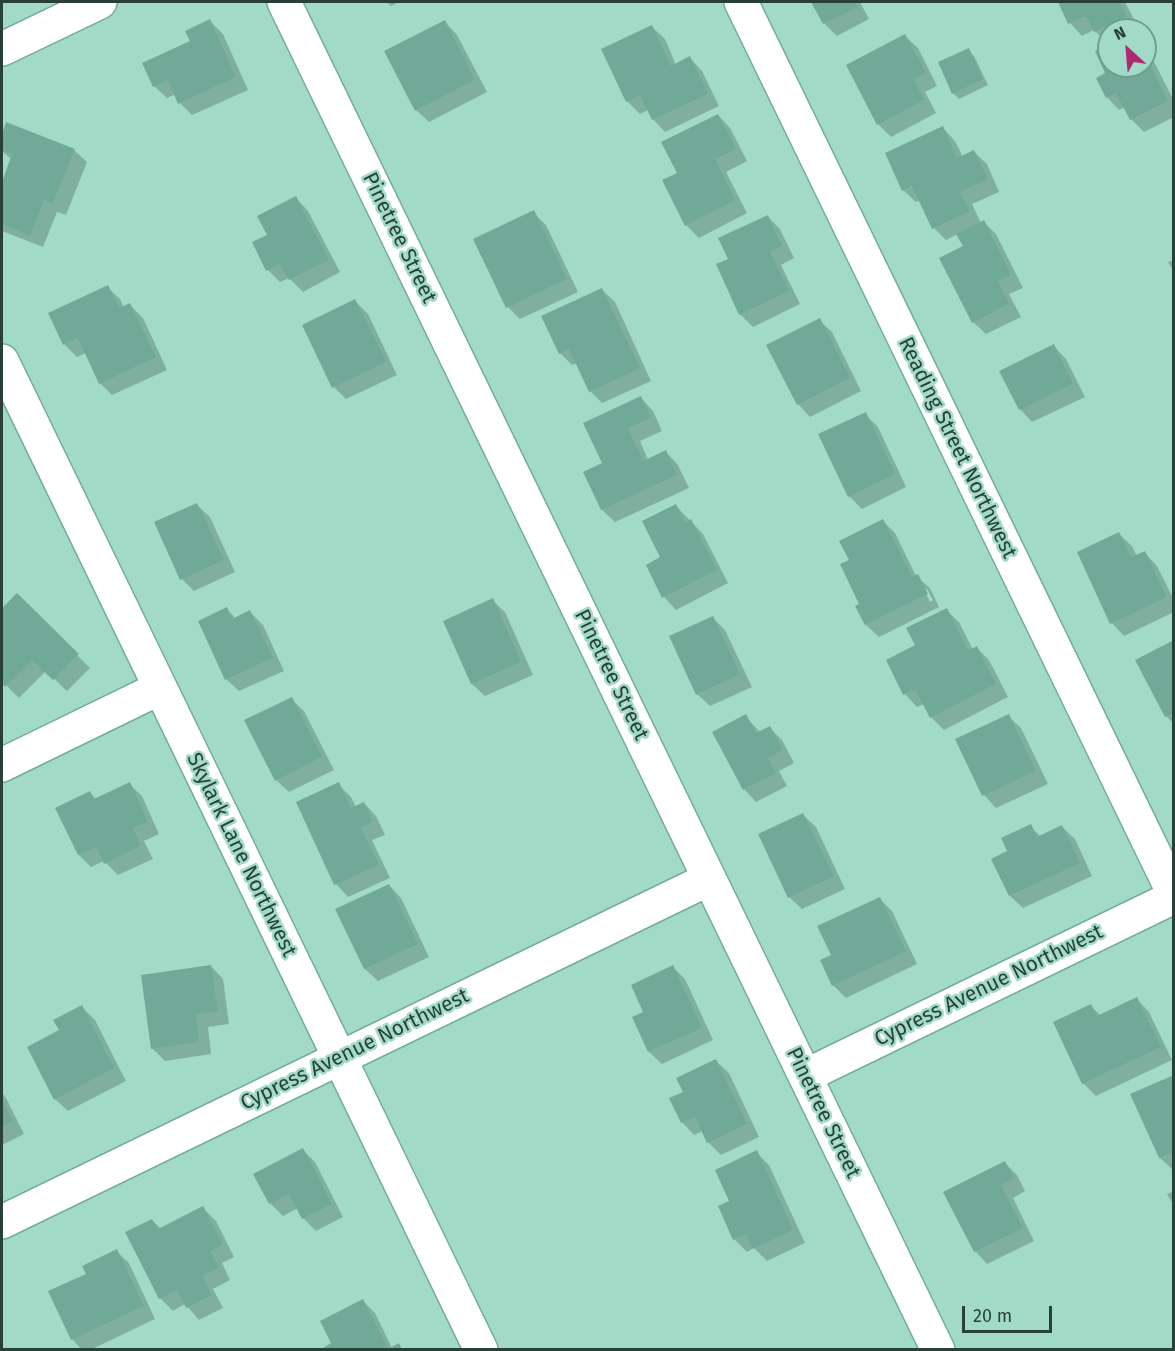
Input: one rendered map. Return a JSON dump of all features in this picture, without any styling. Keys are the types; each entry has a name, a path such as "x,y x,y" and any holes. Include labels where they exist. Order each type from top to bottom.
{"street":[{"path":"2,49 100,2"},
{"name":"Pinetree Street","path":"284,2 938,1350"},
{"name":"Reading Street Northwest","path":"741,2 1173,896"},
{"name":"Skylark Lane Northwest","path":"2,361 481,1350"},
{"path":"2,765 160,688"},
{"name":"Cypress Avenue Northwest","path":"2,1222 709,879"},
{"name":"Cypress Avenue Northwest","path":"805,1076 1173,896"}],"building":[{"path":"811,2 855,2 858,7 823,24"},
{"path":"1058,2 1120,2 1127,16 1097,18 1097,31 1094,32 1086,16 1068,24"},
{"path":"210,19 236,77 178,104 168,80 153,87 142,63 190,41 185,31"},
{"path":"445,20 475,80 415,111 384,51"},
{"path":"652,25 671,66 690,56 708,94 652,120 640,95 626,102 601,49"},
{"path":"905,34 926,73 914,79 924,100 877,125 846,65"},
{"path":"969,48 983,79 952,94 938,62"},
{"path":"1096,78 1157,78 1168,101 1130,120 1116,93 1106,98"},
{"path":"718,114 736,149 715,159 735,200 685,226 662,180 677,173 661,142"},
{"path":"6,122 75,149 53,203 44,200 30,236 2,224 2,182 12,154 2,150 2,134"},
{"path":"943,126 957,158 974,150 988,179 960,192 970,211 932,229 912,186 902,191 885,153"},
{"path":"296,196 329,260 289,280 280,264 266,271 252,242 267,235 257,216"},
{"path":"534,210 567,279 506,308 473,239"},
{"path":"768,215 782,246 770,252 789,291 739,315 716,264 728,259 718,238"},
{"path":"984,220 1011,275 998,281 1009,304 972,323 939,258 963,246 956,234"},
{"path":"108,285 119,308 130,303 156,357 99,384 78,338 63,345 48,313"},
{"path":"602,288 640,368 589,392 569,349 559,354 541,316"},
{"path":"355,299 386,362 332,388 302,325"},
{"path":"820,318 850,378 797,405 766,345"},
{"path":"1054,344 1073,384 1019,410 999,371"},
{"path":"641,396 651,418 628,428 643,461 666,450 677,475 601,510 583,472 602,463 583,423"},
{"path":"866,412 895,474 848,497 818,434"},
{"path":"197,503 224,560 180,580 154,522"},
{"path":"676,504 685,522 691,519 717,570 662,598 646,565 660,557 642,521"},
{"path":"883,519 912,577 918,574 928,594 865,625 855,606 859,604 840,564 849,560 839,541"},
{"path":"1119,532 1131,557 1145,551 1167,597 1110,624 1077,552"},
{"path":"17,593 79,654 53,680 32,660 5,687 2,683 2,608"},
{"path":"493,598 521,662 471,684 443,621"},
{"path":"227,607 232,619 250,610 273,658 225,680 198,621"},
{"path":"947,608 968,651 977,646 996,684 930,718 915,689 903,695 886,660 915,645 906,628"},
{"path":"713,616 740,674 696,695 669,636"},
{"path":"1174,640 1174,713 1165,717 1135,660"},
{"path":"292,697 322,757 275,781 244,720"},
{"path":"746,714 756,733 770,726 783,750 768,758 776,773 743,790 712,732"},
{"path":"1009,714 1036,771 982,796 955,739"},
{"path":"130,782 148,822 133,828 141,846 104,864 96,847 78,855 55,808 90,791 94,799"},
{"path":"339,782 351,808 364,802 373,822 361,828 379,865 334,885 296,802"},
{"path":"803,813 834,876 788,898 758,834"},
{"path":"1031,824 1037,837 1062,825 1080,863 1009,896 991,859 1007,851 1001,838"},
{"path":"389,884 418,944 364,969 335,909"},
{"path":"880,897 906,951 832,986 820,960 831,955 817,926"},
{"path":"211,965 218,1011 196,1014 199,1042 151,1049 141,975"},
{"path":"673,965 702,1028 648,1052 632,1017 643,1012 631,985"},
{"path":"1137,997 1161,1047 1082,1084 1053,1022 1091,1004 1097,1016"},
{"path":"82,1005 114,1068 54,1100 27,1047 59,1030 53,1020"},
{"path":"716,1059 747,1124 707,1143 695,1117 681,1123 669,1098 683,1092 676,1078"},
{"path":"1174,1075 1174,1152 1159,1158 1130,1094"},
{"path":"2,1099 13,1121 2,1127"},
{"path":"303,1148 332,1204 302,1219 289,1194 269,1204 253,1174"},
{"path":"757,1150 793,1230 753,1249 746,1234 733,1240 718,1206 729,1201 715,1170"},
{"path":"1005,1161 1014,1178 1001,1185 1023,1228 974,1252 943,1192"},
{"path":"203,1206 223,1245 210,1251 219,1268 202,1276 212,1295 186,1308 177,1290 159,1299 125,1232 152,1219 158,1229"},
{"path":"117,1249 144,1306 71,1340 48,1291 86,1274 82,1266"},
{"path":"363,1299 388,1349 399,1343 402,1350 320,1350 331,1343 320,1321"}]}
